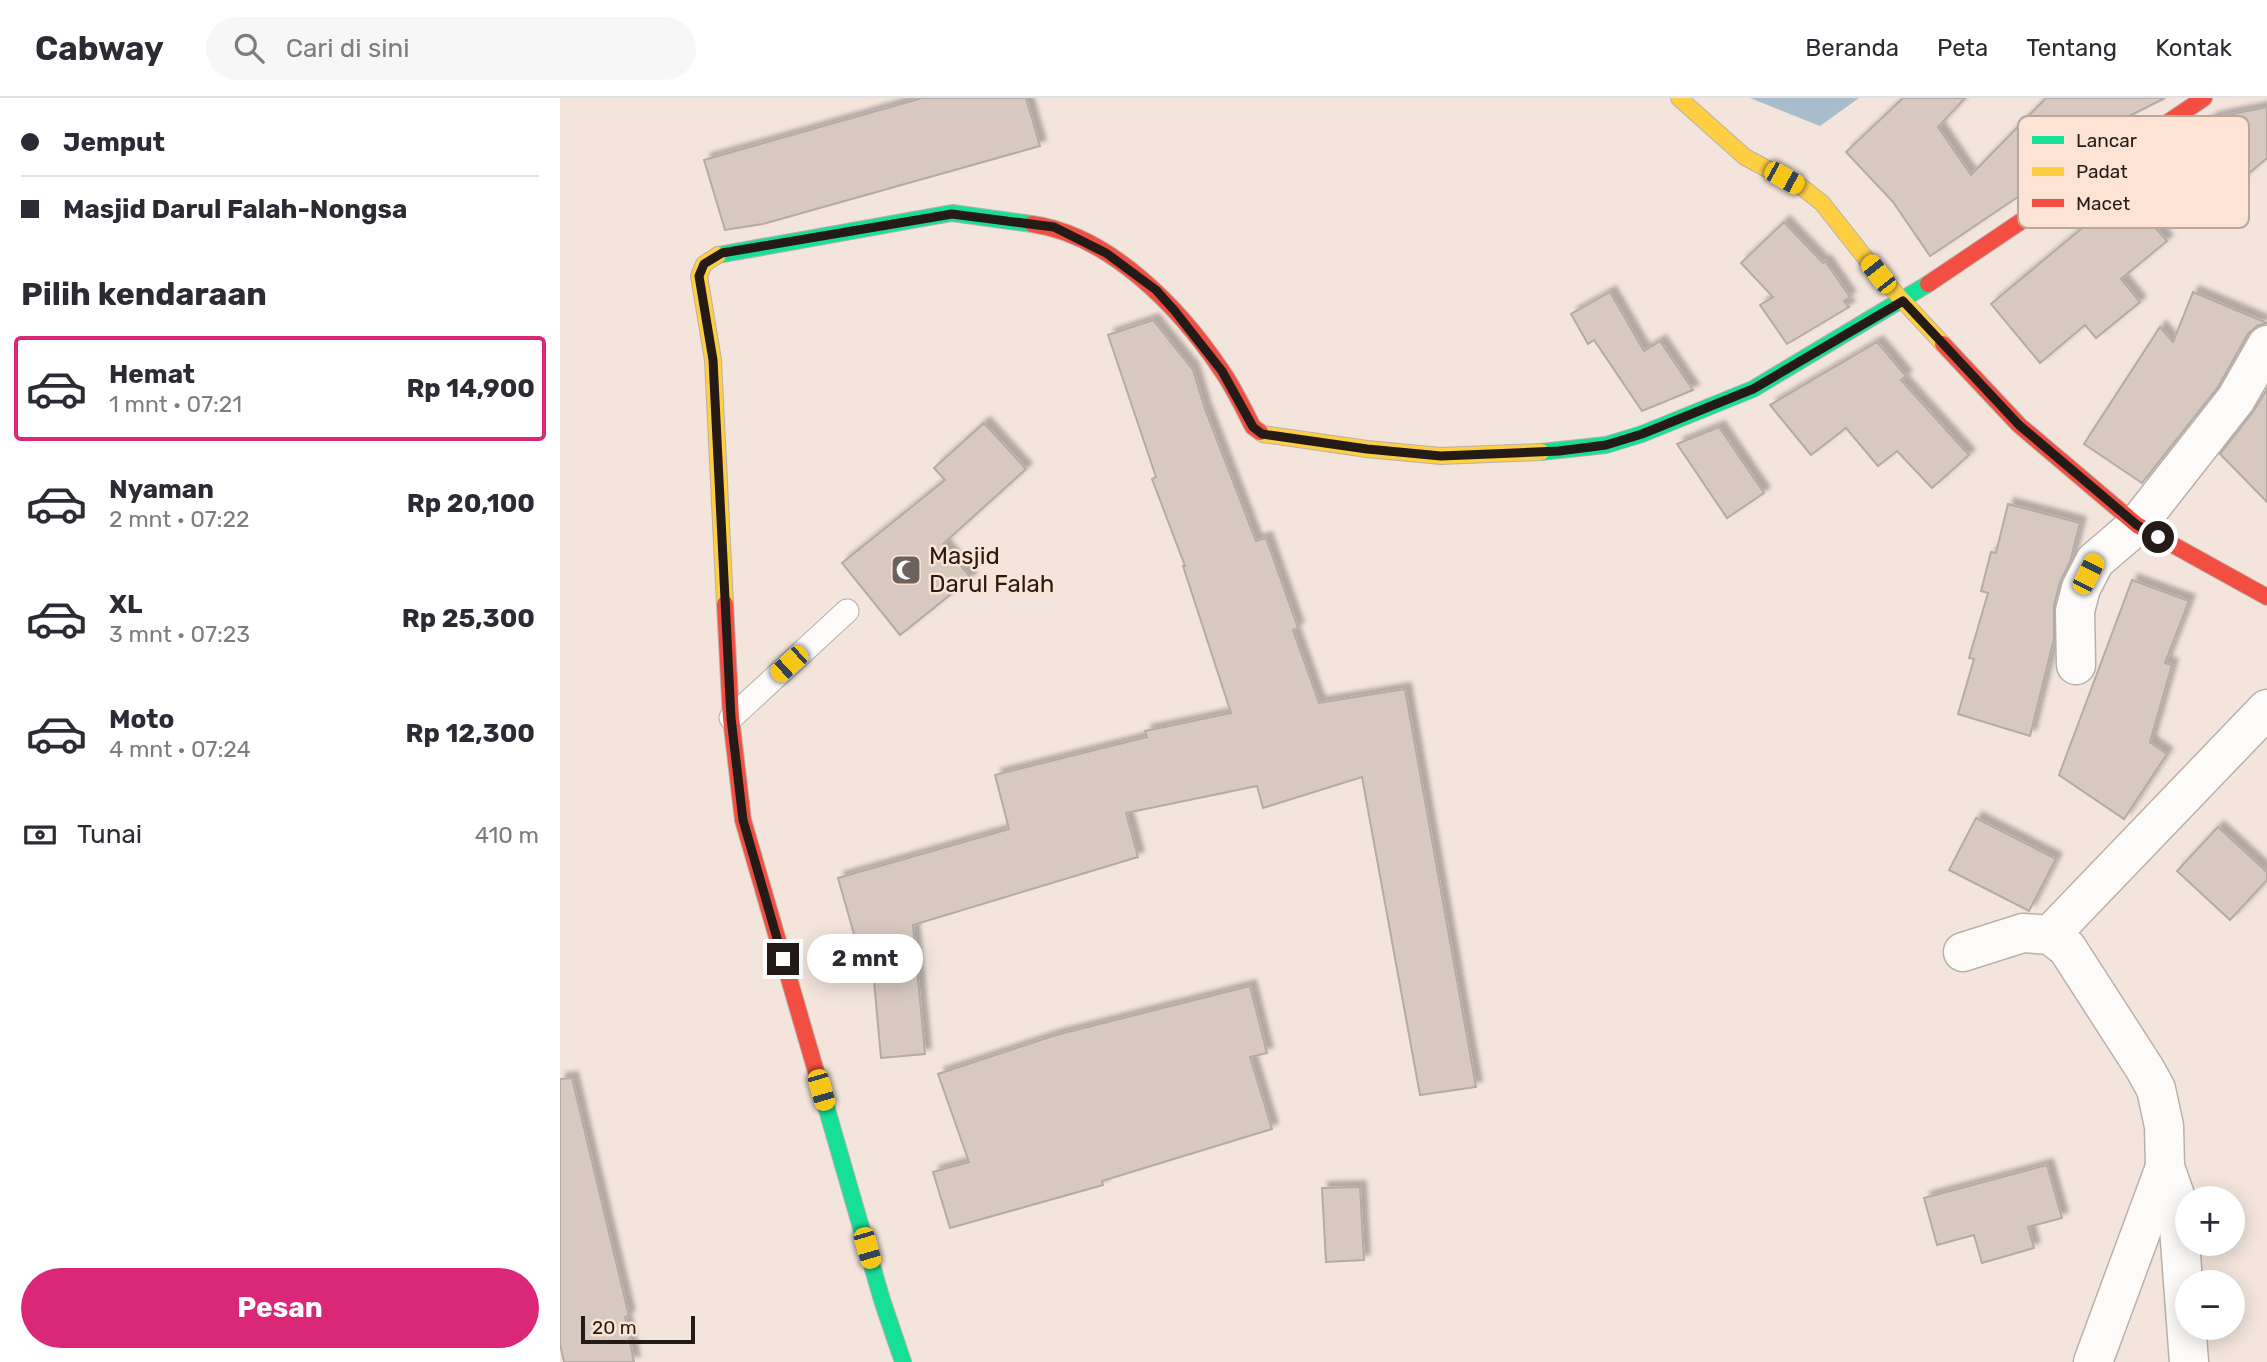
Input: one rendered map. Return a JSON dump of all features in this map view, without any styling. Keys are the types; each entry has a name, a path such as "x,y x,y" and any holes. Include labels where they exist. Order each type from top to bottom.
{"street":[{"path":"1679,98 1745,157 1803,188 1822,203 1878,274 2019,425 2137,525 2267,597"},
{"path":"2177,116 2204,98"},
{"path":"903,1362 882,1300 743,820 731,718 713,360 699,276 704,264 722,253 952,214 1054,227 1106,253 1156,290 1222,371 1253,427 1262,434 1441,456 1559,451 1606,445 1642,434 1753,389 1903,301 2018,223"},
{"path":"2076,664 2075,611 2081,587 2095,561 2137,525 2236,399 2267,345"},
{"path":"2050,935 2267,709"},
{"path":"1963,952 2023,933 2050,935 2067,948 2145,1069 2156,1089 2164,1126 2165,1167 2177,1201 2189,1362"},
{"path":"2093,1362 2165,1167"}],"lane":[{"path":"731,718 847,611"}],"water":[{"path":"1750,98 1859,98 1820,126"}],"building":[{"path":"922,98 1026,98 1040,146 763,224 725,230 704,160"},
{"path":"1903,98 1965,98 1938,127 1971,175 2018,127 2018,197 1930,256 1893,202 1846,152"},
{"path":"2046,98 2165,98 2129,116 2028,116"},
{"path":"2267,107 2267,158 2249,173 2249,116 2223,116"},
{"path":"1784,222 1823,263 1825,261 1850,297 1844,301 1849,307 1787,344 1760,305 1773,297 1741,263"},
{"path":"2082,228 2156,228 2167,241 2121,279 2140,302 2096,338 2085,325 2040,363 1991,304"},
{"path":"1610,292 1644,351 1660,341 1693,390 1642,411 1594,340 1588,344 1571,314"},
{"path":"2193,292 2267,323 2257,326 2248,334 2218,387 2142,483 2084,444 2160,327 2173,342"},
{"path":"1153,320 1193,370 1205,409 1256,541 1266,538 1298,628 1293,630 1319,703 1405,689 1476,1087 1420,1095 1362,777 1263,808 1257,786 1126,813 1138,857 913,925 925,1054 881,1058 870,937 856,941 838,878 1009,829 995,775 1147,737 1145,731 1231,713 1185,566 1152,479 1156,477 1108,335"},
{"path":"1877,342 1906,376 1901,380 1969,455 1932,488 1897,451 1878,466 1846,428 1811,455 1770,405"},
{"path":"2267,389 2267,502 2220,454 2253,412"},
{"path":"984,423 1026,469 943,544 971,578 900,635 842,563 945,480 934,468"},
{"path":"1719,427 1764,493 1727,518 1677,444"},
{"path":"2008,504 2080,523 2070,562 2060,582 2054,605 2054,639 2030,736 1958,714 1974,659 1969,658 1988,593 1981,591 1991,552 1996,553"},
{"path":"2132,580 2189,601 2165,663 2172,665 2150,742 2167,754 2124,819 2059,775"},
{"path":"1976,818 2056,859 2029,911 1949,870"},
{"path":"2218,827 2267,872 2267,880 2230,920 2177,871"},
{"path":"1250,986 1267,1053 1250,1057 1272,1129 1102,1181 1103,1185 950,1228 933,1172 969,1162 938,1074 1056,1035"},
{"path":"572,1078 629,1316 625,1317 634,1362 564,1362 560,1344 560,1079"},
{"path":"2047,1165 2062,1218 2028,1227 2034,1248 1982,1263 1974,1235 1937,1245 1924,1198"},
{"path":"1360,1187 1364,1260 1326,1262 1322,1188"}],"traffic: fast":[{"path":"718,255 952,213 1032,224"},
{"path":"1541,452 1606,445 1642,434 1753,389 1928,284"},
{"path":"817,1075 882,1300 903,1362"}],"traffic: slow":[{"path":"1679,98 1745,157 1803,188 1822,203 1878,274 1943,344"},
{"path":"718,255 704,264 699,276 713,360 725,604"},
{"path":"1260,432 1367,449 1441,456 1541,452"}],"traffic: jam":[{"path":"2177,116 2204,98"},
{"path":"1928,284 2018,223"},
{"path":"1032,224 1061,231 1089,243 1140,278 1186,323 1205,347 1230,384 1253,427 1260,432"},
{"path":"1943,344 2019,425 2137,525 2267,597"},
{"path":"725,604 731,718 743,820 817,1075"}],"place":[{"name":"Masjid Darul Falah","path":"906,570"}],"route":[{"path":"783,959 743,820 731,718 713,360 699,276 704,264 722,253 952,214 1054,227 1106,253 1156,290 1222,371 1253,427 1262,434 1441,456 1559,451 1606,445 1642,434 1753,389 1903,301 2019,425 2137,525 2158,537"}]}
